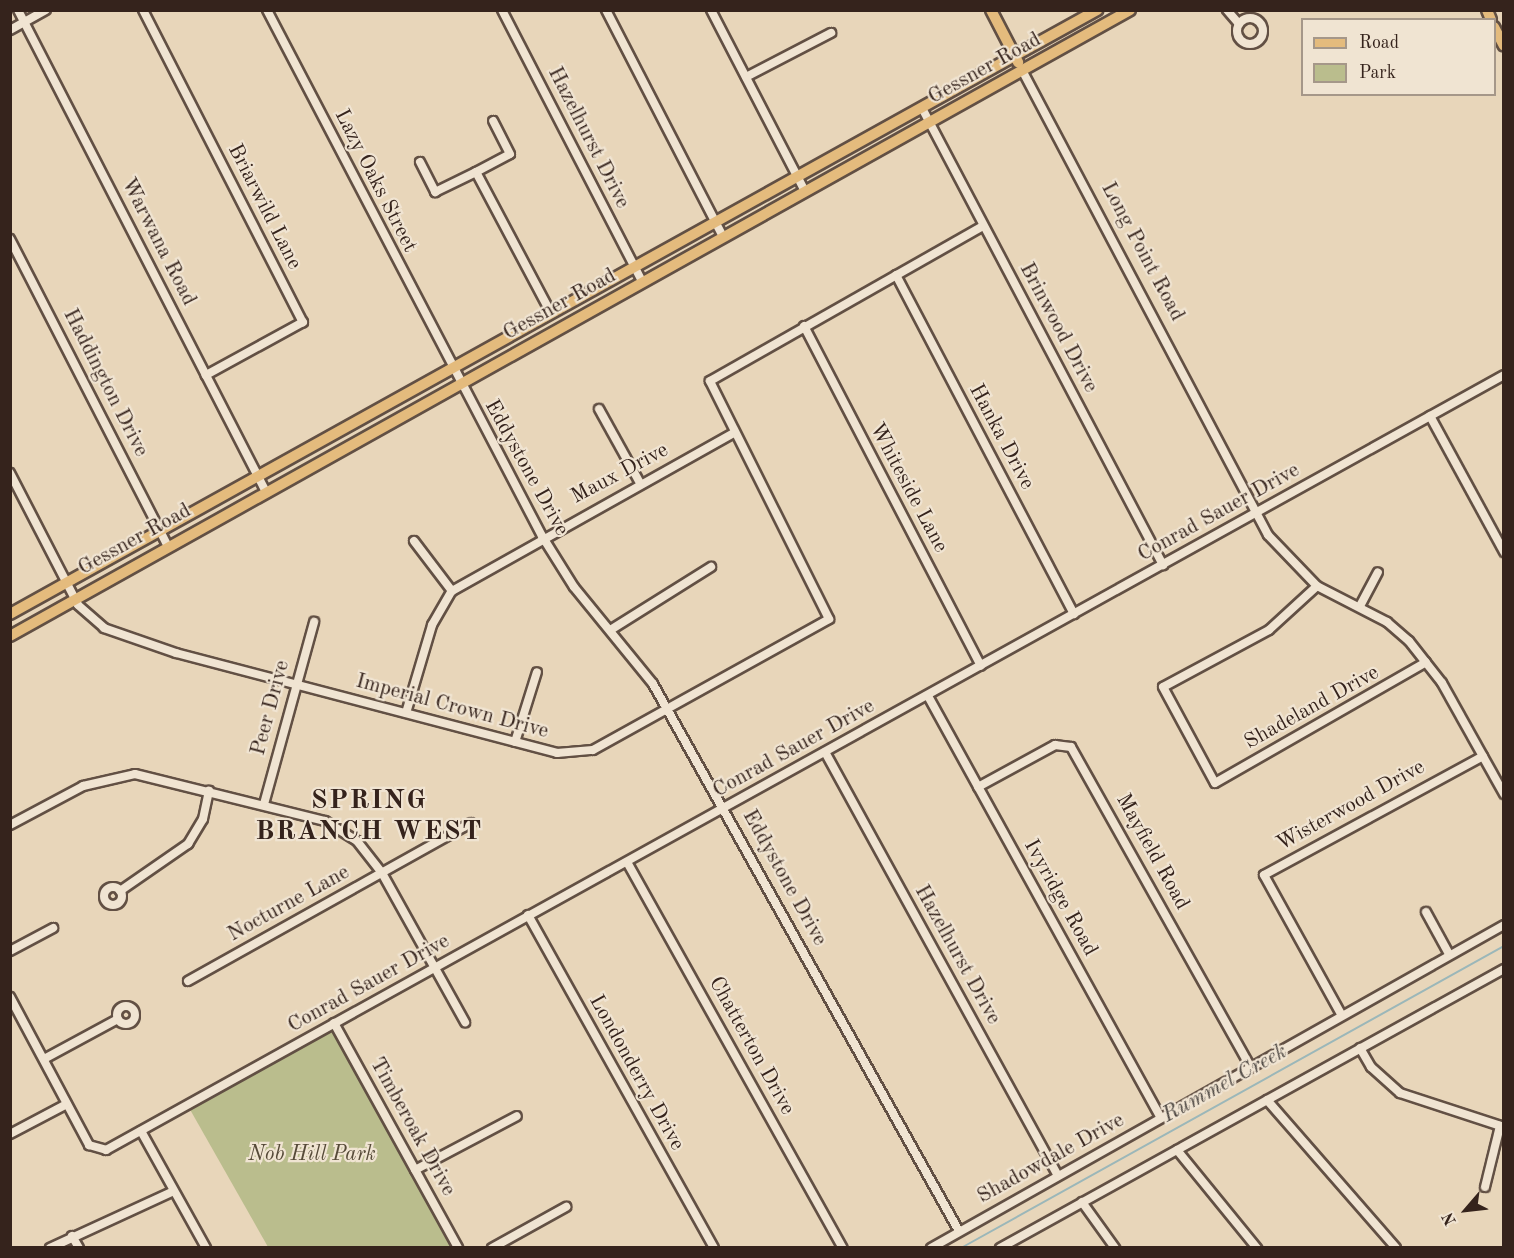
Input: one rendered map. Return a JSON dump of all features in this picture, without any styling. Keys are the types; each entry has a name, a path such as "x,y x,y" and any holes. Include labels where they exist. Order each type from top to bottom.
{"main road":[{"name":"Long Point Road","path":"991,10 1022,70"},
{"name":"Gessner Road","path":"10,614 159,528 1097,10"},
{"name":"Gessner Road","path":"10,636 167,544 1130,10"},
{"path":"1496,31 1503,46"}],"street":[{"name":"Warwana Road","path":"18,10 265,490"},
{"path":"10,30 46,10"},
{"name":"Briarwild Lane","path":"143,10 303,322 206,375"},
{"name":"Lazy Oaks Street","path":"267,10 451,368"},
{"name":"Hazelhurst Drive","path":"502,10 642,281"},
{"path":"606,10 723,237"},
{"path":"711,10 806,191"},
{"path":"1227,10 1239,24"},
{"path":"746,78 831,33"},
{"name":"Long Point Road","path":"1022,70 1256,513 1284,555 1317,586 1360,606 1409,641 1426,662 1503,794"},
{"name":"Brinwood Drive","path":"921,108 1163,565"},
{"path":"420,162 435,192 510,154 493,121"},
{"path":"476,172 551,313"},
{"path":"734,433 710,381 983,226"},
{"name":"Haddington Drive","path":"10,239 167,544"},
{"name":"Hanka Drive","path":"896,275 1074,614"},
{"name":"Whiteside Lane","path":"804,326 981,666"},
{"name":"Eddystone Drive","path":"451,368 543,536 574,587 612,629 669,711 959,1232"},
{"name":"Conrad Sauer Drive","path":"67,1104 89,1146 100,1150 141,1131 1503,375"},
{"path":"599,409 640,483"},
{"path":"1430,416 1503,552"},
{"name":"Maux Drive","path":"406,713 432,625 452,591 543,536 734,433"},
{"name":"Imperial Crown Drive","path":"66,581 88,617 123,637 557,753 593,750 669,711 829,619 734,433"},
{"path":"10,473 66,581"},
{"path":"414,541 452,591"},
{"path":"612,629 711,567"},
{"path":"1360,606 1378,572"},
{"name":"Shadeland Drive","path":"1317,586 1269,630 1163,687 1215,783 1426,662"},
{"name":"Peer Drive","path":"264,804 314,622"},
{"path":"515,742 537,672"},
{"name":"Ivyridge Road","path":"928,696 1161,1118"},
{"name":"Mayfield Road","path":"978,786 1055,745 1071,747 1250,1066"},
{"name":"Hazelhurst Drive","path":"825,752 1058,1175"},
{"name":"Wisterwood Drive","path":"1341,1014 1264,875 1482,756"},
{"path":"10,825 107,777 151,776 264,804 338,828 382,873 465,1022"},
{"path":"120,891 188,844 203,819 209,790"},
{"name":"Nocturne Lane","path":"188,981 471,823"},
{"name":"Chatterton Drive","path":"627,862 843,1248"},
{"path":"1426,912 1449,954"},
{"name":"Londonderry Drive","path":"528,915 714,1248"},
{"name":"Shadowdale Drive","path":"931,1248 1341,1014 1503,926"},
{"path":"10,951 53,928"},
{"path":"1000,1248 1503,969"},
{"path":"10,997 14,1011 44,1059 67,1104 10,1134"},
{"path":"44,1059 118,1019"},
{"name":"Timberoak Drive","path":"334,1023 459,1248"},
{"path":"1360,1048 1400,1093 1502,1126 1485,1187"},
{"path":"1267,1100 1396,1248"},
{"path":"415,1170 517,1116"},
{"path":"141,1131 206,1248"},
{"path":"1177,1150 1257,1248"},
{"path":"50,1248 174,1191"},
{"path":"1082,1202 1115,1248"},
{"path":"492,1248 566,1207"},
{"path":"72,1236 79,1248"}],"green space":[{"name":"Nob Hill Park","path":"334,1023 459,1247 268,1247 188,1106"}],"waterway":[{"name":"Rummel Creek","path":"961,1248 1504,946"}],"district":[{"name":"SPRING BRANCH WEST","path":"369,816"}]}
